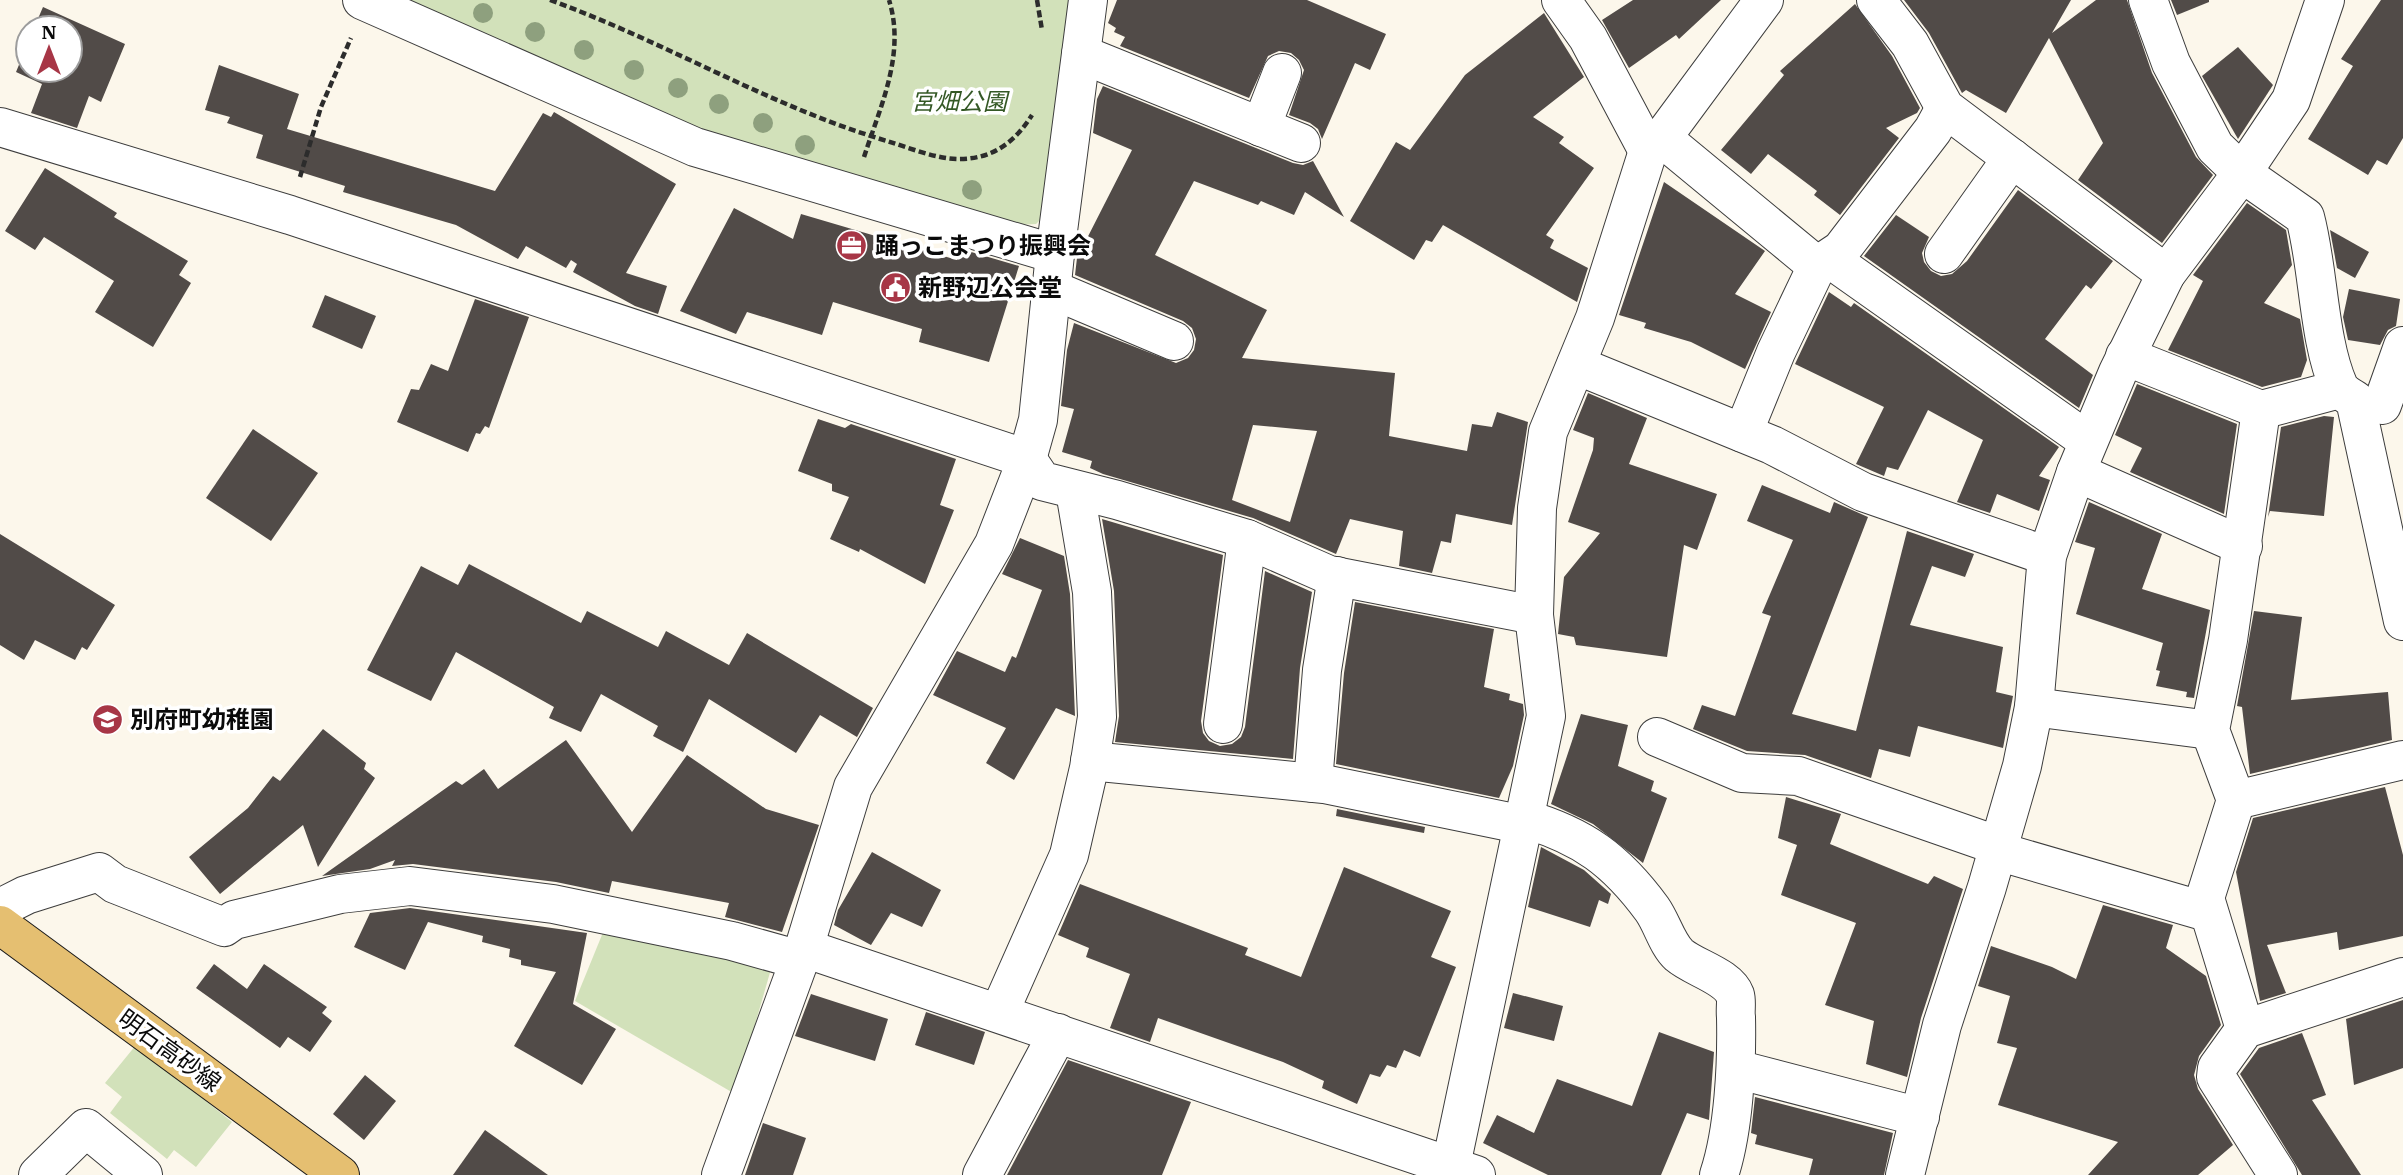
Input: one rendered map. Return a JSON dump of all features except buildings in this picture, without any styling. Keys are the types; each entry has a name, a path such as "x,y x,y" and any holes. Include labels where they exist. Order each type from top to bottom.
{"main road":[{"name":"明石高砂線","path":"0,925 340,1175"}],"street":[{"path":"720,1175 802,954 853,787 994,544 1027,459 1038,420 1053,271 1088,0"},
{"path":"1561,0 1655,145 1824,262 2082,457 2243,546"},
{"path":"0,908 26,895 99,872 115,884 224,927 234,920 340,894 410,886 553,904 802,954 999,1013 1459,1172 1546,716 1534,615 1537,508 1548,432 1595,318 1655,145 1764,0"},
{"path":"1876,0 1910,44 1945,108 2166,274"},
{"path":"2148,0 2171,63 2215,147 2242,173 2305,217 2314,250 2328,345 2370,401 2403,621"},
{"path":"1905,1175 1942,1025 2022,766 2034,706 2047,556 2082,457 2125,356 2166,274 2242,173 2291,100 2325,0"},
{"path":"366,2 695,146 1053,271 1174,341"},
{"path":"1081,54 1301,143"},
{"path":"1261,127 1282,73"},
{"path":"1743,433 1776,352 1824,262 1841,250 1933,130 1945,108"},
{"path":"0,127 290,215 1027,459 1042,481 1117,500 1247,539 1337,576 1534,615"},
{"path":"1944,254 2012,158"},
{"path":"2370,401 2403,346"},
{"path":"2125,356 2261,410 2370,401"},
{"path":"1576,365 1743,433 1863,492 2047,556"},
{"path":"2245,1029 2207,912 2205,898 2236,800 2210,730 2243,546 2261,410"},
{"path":"999,1013 1069,855 1097,717 1091,592 1075,491"},
{"path":"1223,724 1247,539"},
{"path":"1313,783 1322,670 1337,576"},
{"path":"2034,706 2210,730"},
{"path":"1657,737 1733,770 1798,776 1998,849 2207,912"},
{"path":"2236,800 2403,760"},
{"path":"1090,761 1313,783 1564,830 1594,847 1625,877 1653,910 1677,953 1725,984 1735,995 1736,1069 1726,1154 1719,1175"},
{"path":"2278,1175 2217,1077 2217,1068 2245,1029 2403,977"},
{"path":"982,1175 1058,1033"},
{"path":"1736,1069 1920,1117"},
{"path":"38,1175 86,1128 144,1175"}],"path":[{"path":"550,0 667,49 777,103 870,137 958,159 978,156 1005,146 1021,133 1034,111"},
{"path":"870,137 892,71 893,35 889,0"},
{"path":"1037,0 1041,40"},
{"path":"290,215 321,107 366,2"}],"green space":[{"name":"宮畑公園","path":"408,0 1075,0 1045,215 1036,224 1014,225 858,175 703,133"},
{"path":"606,925 773,962 735,1094 575,1001"},
{"path":"136,1045 232,1122 196,1167 174,1150 167,1159 110,1113 122,1097 105,1083"}],"place":[{"name":"踊っこまつり振興会","path":"852,245"},
{"name":"新野辺公会堂","path":"895,287"},
{"name":"別府町幼稚園","path":"107,719"}]}
